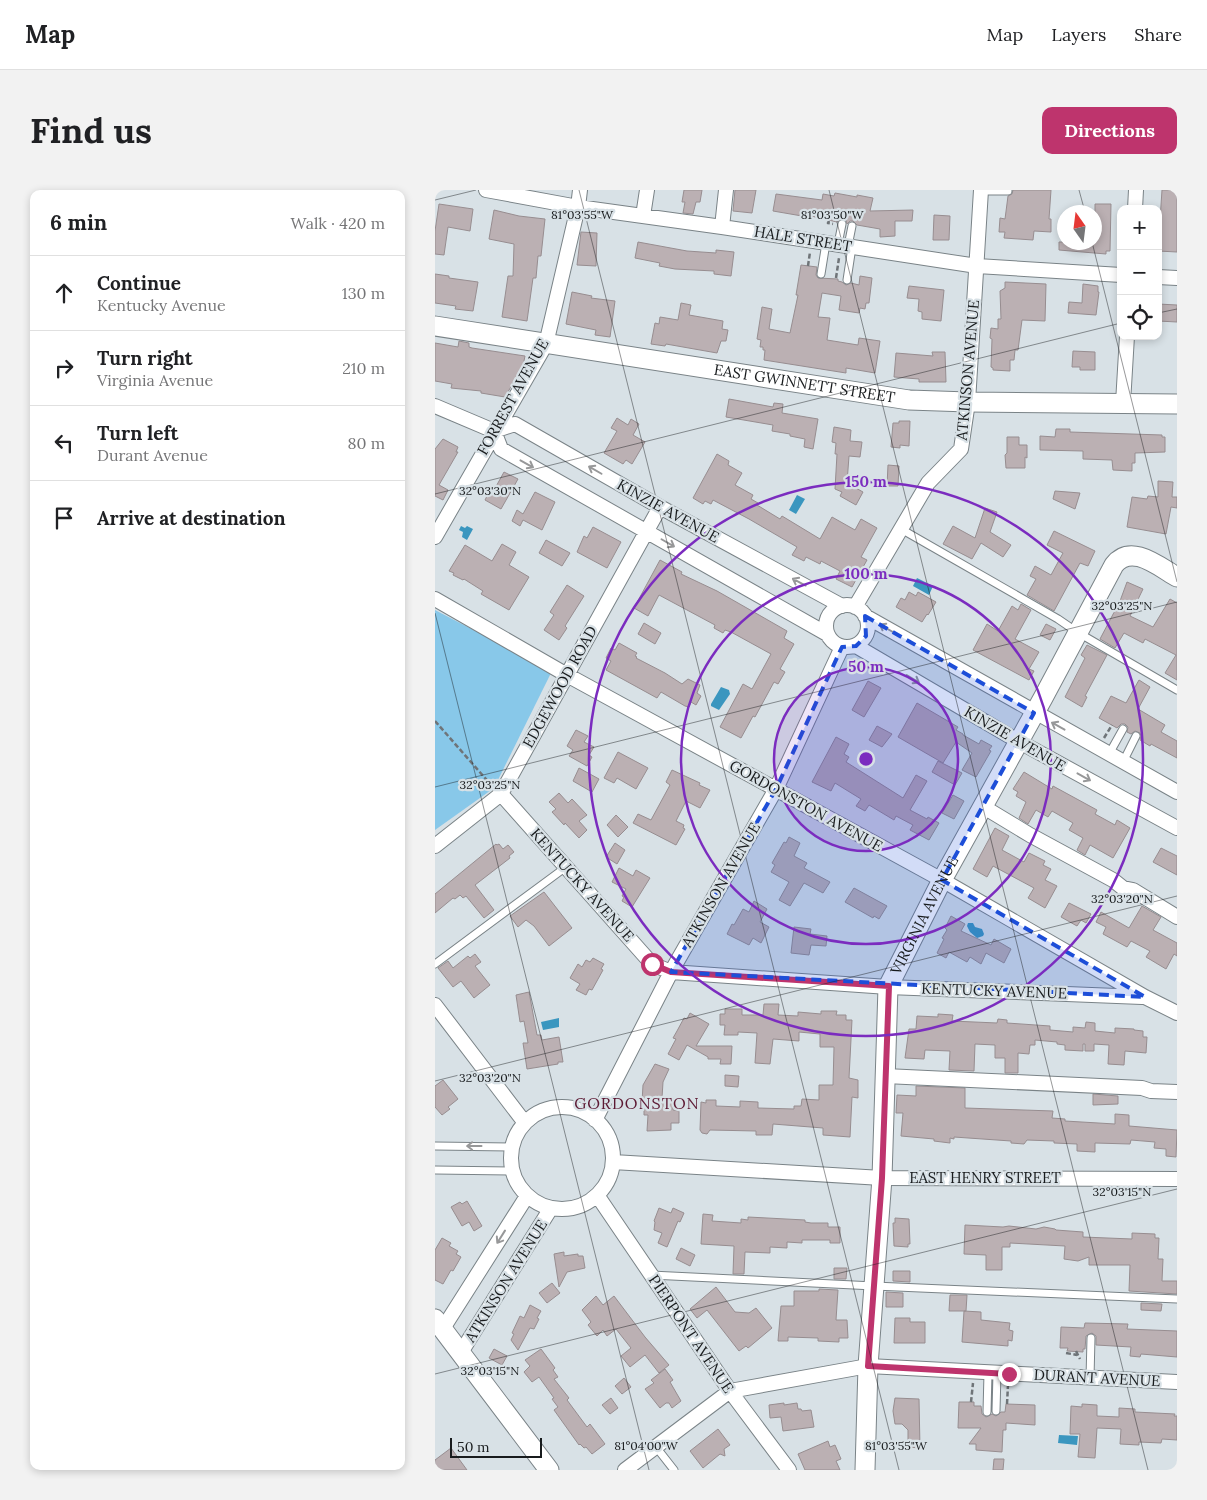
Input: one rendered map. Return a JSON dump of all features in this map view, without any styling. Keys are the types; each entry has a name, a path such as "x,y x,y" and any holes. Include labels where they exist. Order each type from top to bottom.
{"street":[{"name":"HALE STREET","path":"489,190 577,207 722,226 977,266 1117,275"},
{"name":"FORREST AVENUE","path":"435,537 545,344 580,190"},
{"path":"643,216 647,190"},
{"path":"722,226 725,190"},
{"path":"1135,205 1136,190"},
{"name":"ATKINSON AVENUE","path":"854,609 928,483 961,449 968,402 981,191"},
{"path":"1162,277 1177,278"},
{"name":"EAST GWINNETT STREET","path":"435,326 909,400 1177,404"},
{"path":"1123,403 1127,340"},
{"path":"435,406 494,431"},
{"name":"KINZIE AVENUE","path":"827,634 501,449 494,431 515,424 659,507 854,609 1034,713 1177,792"},
{"name":"EDGEWOOD ROAD","path":"435,846 497,791 567,675 659,507"},
{"name":"VIRGINIA AVENUE","path":"865,1470 868,1366 882,1178 889,986 942,880 1113,565 1125,555 1134,555 1177,577"},
{"name":"GORDONSTON AVENUE","path":"435,599 567,675 942,880 1145,997 1177,1013"},
{"name":"ATKINSON AVENUE","path":"827,634 825,627 830,613 854,609"},
{"name":"ATKINSON AVENUE","path":"595,1120 671,972 776,789 849,646 866,636 868,629 854,609"},
{"path":"827,634 830,640 849,646"},
{"name":"KINZIE AVENUE","path":"849,646 1177,828"},
{"name":"KENTUCKY AVENUE","path":"497,791 652,964 671,972 889,986 1145,997"},
{"path":"982,806 1030,835 1113,880 1123,888 1133,890 1177,917"},
{"path":"435,1006 525,1123"},
{"path":"885,1076 1142,1088 1151,1091 1177,1092"},
{"path":"552,1108 567,1108 583,1112 595,1120 606,1132 612,1146 613,1162 611,1174 605,1186 597,1195 585,1204 570,1209 551,1208 540,1205 527,1196 518,1185 512,1171 511,1156 518,1131 525,1123 537,1114 552,1108"},
{"name":"EAST HENRY STREET","path":"613,1162 882,1178 1177,1179"},
{"name":"PIERPONT AVENUE","path":"597,1195 730,1391 789,1470"},
{"name":"ATKINSON AVENUE","path":"439,1324 527,1196"},
{"name":"ATKINSON AVENUE","path":"460,1354 551,1208"},
{"path":"439,1324 549,1470"},
{"name":"DURANT AVENUE","path":"625,1470 730,1391 868,1366 1177,1382"}],"lane":[{"path":"981,191 1008,191"},
{"path":"842,224 841,245 847,280"},
{"path":"821,274 852,226"},
{"path":"901,529 1177,690"},
{"path":"1109,754 1123,729"},
{"path":"1123,762 1136,736"},
{"path":"435,964 565,867"},
{"path":"435,1146 512,1147"},
{"path":"435,1170 512,1171"},
{"path":"651,1274 1177,1299"},
{"path":"1090,1378 1091,1338"},
{"path":"996,1411 998,1373"},
{"path":"987,1412 998,1373"},
{"path":"656,1447 674,1470"}],"path":[{"path":"835,278 841,245"},
{"path":"435,721 497,791"},
{"path":"1066,1353 1077,1355"},
{"path":"971,1402 973,1389 972,1372"},
{"path":"998,1373 1007,1404"}],"highlighted area":[{"path":"865,616 1034,713 942,880 1145,997 671,972 776,789 842,647 856,646 866,636"}],"shaded area":[{"path":"797,495 805,499 796,514 789,510"},
{"path":"461,526 473,529 467,540 462,537 463,532 459,530"},
{"path":"917,578 933,586 929,595 913,586"},
{"path":"435,610 552,671 494,788 435,830"},
{"path":"721,687 729,690 730,694 719,710 711,706 711,704"},
{"path":"968,923 973,923 975,927 982,929 983,936 977,938 970,932 967,926"},
{"path":"559,1018 559,1027 543,1030 541,1022"},
{"path":"1059,1435 1078,1436 1077,1445 1058,1443"}],"building":[{"path":"684,190 702,190 700,202 696,202 693,214 683,213 685,202 682,202"},
{"path":"735,190 756,190 752,213 733,211"},
{"path":"1013,190 1051,190 1049,219 1051,219 1051,232 1034,231 1033,240 1004,238 1005,232 999,232 1000,218 1005,219 1008,196 1012,194"},
{"path":"1162,190 1177,190 1177,252 1162,251"},
{"path":"835,193 873,198 870,211 913,210 912,221 895,221 895,236 880,237 880,229 857,225 853,221 847,224 846,220 843,219 837,222 802,214 802,216 773,211 776,194 822,200 823,194 834,196"},
{"path":"439,204 473,209 470,231 448,227 444,255 435,254 435,231"},
{"path":"1111,204 1110,251 1106,251 1106,254 1059,250 1102,250 1102,205 1095,205"},
{"path":"494,210 519,216 545,219 541,256 538,256 536,278 533,278 527,321 502,317 508,276 513,276 514,244 489,239"},
{"path":"934,215 950,216 949,240 933,240"},
{"path":"581,232 597,233 596,266 577,265"},
{"path":"638,242 687,251 716,253 716,250 734,252 731,276 714,274 714,271 675,269 659,266 660,263 635,258"},
{"path":"801,265 817,267 816,275 818,278 838,279 838,281 846,285 851,283 859,285 860,276 872,278 869,303 866,303 865,309 860,308 859,313 839,310 841,296 822,293 818,317 830,318 827,340 858,345 859,338 880,341 875,373 846,368 846,373 764,360 765,350 763,350 763,347 760,347 761,340 757,339 762,307 772,309 769,329 790,333 798,295 796,295"},
{"path":"435,274 478,282 473,311 455,309 456,306 435,303"},
{"path":"1005,282 1046,284 1045,321 1022,320 1018,350 1015,350 1014,360 1010,360 1010,371 993,370 991,367 991,328 998,329 998,319 1001,319 1000,291 1005,288"},
{"path":"1083,284 1098,286 1096,315 1068,313 1069,302 1082,303"},
{"path":"909,286 944,290 941,321 922,319 922,312 918,311 919,299 907,298"},
{"path":"572,292 592,296 591,298 615,301 610,337 595,335 596,330 566,324"},
{"path":"681,303 691,305 689,315 723,321 722,329 728,330 726,341 721,341 717,353 666,344 665,346 651,344 655,323 659,324 660,317 678,320"},
{"path":"1162,304 1177,305 1177,322 1162,321"},
{"path":"459,341 469,343 469,347 472,348 525,356 523,366 505,397 481,393 481,391 451,388 452,384 435,381 435,343 458,347"},
{"path":"1073,351 1095,352 1095,370 1080,370 1080,367 1072,367"},
{"path":"932,352 945,352 946,382 919,382 919,379 894,377 896,353 933,356"},
{"path":"729,399 773,407 774,403 783,404 782,413 818,419 813,449 804,447 805,439 772,431 773,425 726,417"},
{"path":"617,418 628,425 631,419 639,424 633,435 645,442 632,464 626,460 623,464 604,453 617,431 611,428"},
{"path":"899,421 910,421 909,446 891,447 893,423 899,423"},
{"path":"834,427 851,430 850,441 862,442 860,457 849,456 847,483 863,492 856,505 840,496 842,492 835,489 837,454 835,454 836,443 832,442"},
{"path":"1056,429 1070,429 1070,432 1162,435 1162,437 1165,437 1165,452 1135,453 1135,463 1132,463 1132,471 1113,470 1112,460 1083,459 1083,451 1040,450 1040,436 1055,437"},
{"path":"1007,437 1019,437 1019,445 1027,445 1025,468 1006,468"},
{"path":"443,439 458,447 456,452 458,452 439,485 448,490 443,500 435,496 435,449"},
{"path":"717,454 729,461 728,465 742,473 735,485 753,495 751,499 758,503 757,505 780,519 782,516 820,539 832,517 855,530 861,519 877,528 861,557 867,560 852,587 836,579 840,571 821,561 820,564 806,557 804,561 792,555 797,547 749,519 713,500 711,504 705,501 703,504 693,498"},
{"path":"888,465 899,466 898,486 887,486"},
{"path":"504,472 518,479 501,509 485,500 490,490 493,492"},
{"path":"1158,481 1173,482 1172,497 1177,497 1177,508 1171,507 1166,534 1127,527 1132,497 1147,499 1148,496 1158,497"},
{"path":"1055,491 1080,493 1075,509 1053,499"},
{"path":"535,492 555,502 542,530 523,520 520,526 512,521 517,510 523,514"},
{"path":"985,508 997,512 990,532 1011,545 1003,557 981,543 972,559 943,544 953,526 975,538"},
{"path":"593,527 621,542 607,568 577,552 584,536 587,538"},
{"path":"1054,531 1095,551 1088,566 1080,563 1054,611 1027,595 1036,579 1030,576 1035,566 1051,575 1063,553 1047,545"},
{"path":"546,540 570,553 562,566 539,553"},
{"path":"502,544 516,552 509,565 529,577 509,610 481,594 483,591 449,571 465,545 492,561"},
{"path":"660,560 682,572 681,574 717,591 787,631 784,638 794,644 780,669 785,672 778,684 774,682 741,738 720,727 743,684 752,689 771,654 731,632 725,630 723,633 714,628 715,625 659,595 648,616 634,608"},
{"path":"1127,582 1143,589 1130,616 1153,627 1170,599 1177,603 1177,680 1165,673 1176,655 1145,639 1143,643 1124,633 1115,648 1100,639 1120,601"},
{"path":"567,585 584,596 565,626 567,628 559,640 544,630 554,615 550,612"},
{"path":"909,592 916,596 918,592 936,602 922,622 896,607 901,598 905,600"},
{"path":"1021,604 1031,610 1015,639 1039,652 1029,669 1034,671 1029,680 973,650 987,624 998,631 1012,606 1018,610"},
{"path":"644,623 661,633 655,644 638,634"},
{"path":"1046,624 1056,629 1050,640 1040,635"},
{"path":"619,643 637,653 636,658 682,684 688,679 700,685 697,693 701,696 696,705 691,702 689,707 685,706 661,692 657,698 606,670 611,661 606,658 611,648 615,650"},
{"path":"1087,645 1107,655 1085,696 1087,697 1082,707 1065,697 1085,658 1081,655"},
{"path":"1139,680 1150,687 1138,709 1165,725 1161,732 1177,741 1177,758 1140,740 1140,733 1135,731 1131,734 1127,732 1128,727 1125,724 1121,724 1117,728 1099,718 1111,696 1126,703"},
{"path":"868,681 881,688 864,717 852,710"},
{"path":"917,703 958,727 956,730 963,735 979,744 981,740 992,746 976,777 962,770 972,753 956,742 943,763 898,737"},
{"path":"877,726 892,734 882,747 869,740"},
{"path":"576,730 588,736 584,742 594,747 589,755 592,757 587,766 569,756 573,750 567,746"},
{"path":"836,737 849,744 844,754 849,757 846,762 903,798 916,775 927,781 910,810 939,823 929,840 910,830 913,825 896,816 894,820 869,805 865,811 856,806 861,799 835,783 831,791 812,782"},
{"path":"618,752 648,768 636,789 617,778 614,783 604,778"},
{"path":"938,761 962,773 955,785 932,772"},
{"path":"579,768 599,779 592,792 573,781"},
{"path":"672,770 700,783 699,785 710,790 700,808 686,801 676,821 684,825 683,828 685,829 676,845 633,823 638,814 651,820 670,785 666,782"},
{"path":"1024,772 1052,789 1053,786 1097,810 1095,814 1115,825 1117,820 1130,828 1113,858 1090,845 1085,855 1077,850 1083,838 1069,830 1073,823 1052,811 1048,817 1036,810 1028,824 1019,818 1026,802 1016,796 1018,792 1013,789"},
{"path":"559,793 568,803 572,799 587,815 579,821 587,830 579,838 552,812 556,809 549,802"},
{"path":"953,795 964,801 954,819 942,813"},
{"path":"616,815 628,827 618,837 607,825"},
{"path":"995,828 1009,836 1002,850 1024,862 1029,853 1045,861 1043,865 1051,869 1045,880 1057,886 1045,908 1028,898 1034,888 993,866 987,877 973,869"},
{"path":"789,837 800,843 794,856 807,863 804,868 830,882 823,893 804,883 790,906 779,900 789,882 771,872 775,865 772,863"},
{"path":"615,843 625,850 617,864 606,857"},
{"path":"496,844 499,844 503,849 508,845 514,852 509,856 510,858 475,885 494,910 484,918 466,896 463,898 460,895 455,899 453,898 435,913 435,894"},
{"path":"1161,848 1177,856 1177,875 1153,862"},
{"path":"619,868 633,876 636,870 650,878 632,907 622,901 624,897 622,896 626,889 612,882"},
{"path":"854,888 887,906 879,919 874,916 873,918 845,902"},
{"path":"544,892 572,928 549,946 534,926 526,920 518,927 510,916"},
{"path":"754,901 767,909 760,922 769,927 761,943 753,938 749,945 727,934 743,909 749,912"},
{"path":"1069,903 1091,914 1086,923 1081,920 1077,926 1061,917"},
{"path":"1142,906 1161,917 1153,930 1177,943 1177,956 1174,954 1166,969 1146,957 1150,951 1131,941 1127,947 1103,934 1106,927 1096,922 1101,912 1129,928"},
{"path":"951,916 965,924 961,931 991,945 994,939 1011,949 1004,963 986,953 981,964 970,957 967,962 949,952 946,958 937,953 944,939 942,938 947,930 945,928"},
{"path":"794,927 811,929 810,934 827,936 826,946 811,945 809,955 791,953"},
{"path":"475,954 481,962 475,966 490,985 474,998 461,981 453,987 438,968 448,961 453,968 468,956 470,958"},
{"path":"593,958 604,964 601,969 603,970 592,990 589,989 586,995 576,990 580,984 570,978 578,964 582,967 586,960 590,962"},
{"path":"529,992 537,1035 541,1035 542,1040 559,1037 563,1062 527,1069 523,1043 528,1043 524,1021 520,1022 516,995"},
{"path":"764,1004 779,1004 778,1015 798,1016 798,1012 821,1014 821,1011 837,1011 836,1015 846,1015 846,1020 852,1020 849,1078 858,1080 858,1098 852,1097 850,1137 823,1135 823,1128 773,1124 772,1135 756,1135 756,1131 710,1130 707,1134 702,1133 700,1130 701,1102 706,1103 706,1100 716,1100 716,1106 740,1107 740,1101 758,1102 758,1108 794,1109 794,1106 801,1106 802,1099 819,1100 819,1085 833,1085 834,1047 820,1047 820,1034 799,1032 799,1041 773,1039 770,1064 755,1063 757,1033 738,1032 738,1035 724,1035 725,1025 720,1025 720,1014 725,1014 725,1009 742,1009 742,1015 763,1015"},
{"path":"690,1013 709,1024 696,1046 732,1046 731,1064 720,1064 721,1059 708,1059 708,1057 687,1045 679,1060 668,1054 676,1039 673,1038 684,1018 687,1019"},
{"path":"938,1014 953,1015 952,1021 997,1023 998,1019 1007,1020 1007,1023 1050,1026 1050,1030 1073,1032 1073,1027 1085,1028 1086,1022 1095,1023 1095,1031 1115,1033 1115,1028 1134,1029 1143,1031 1143,1037 1147,1037 1146,1053 1125,1051 1124,1065 1108,1064 1109,1045 1094,1044 1094,1051 1085,1051 1085,1044 1083,1044 1083,1051 1065,1050 1065,1045 1057,1044 1057,1042 1035,1040 1035,1045 1030,1045 1029,1054 1018,1053 1018,1073 1005,1073 1005,1058 995,1058 995,1045 975,1044 974,1071 949,1070 950,1051 925,1050 924,1059 905,1058 909,1029 916,1029 917,1016 938,1017"},
{"path":"655,1064 669,1069 663,1082 662,1098 673,1098 673,1110 679,1111 679,1123 671,1123 671,1130 647,1131 648,1115 644,1115 644,1102 642,1102 643,1085"},
{"path":"725,1075 739,1076 738,1087 725,1086"},
{"path":"443,1080 458,1099 442,1115 435,1107 435,1086"},
{"path":"916,1086 965,1088 965,1108 1053,1111 1052,1118 1065,1119 1065,1121 1115,1124 1115,1114 1129,1115 1129,1126 1177,1130 1176,1157 1166,1156 1166,1149 1154,1148 1155,1142 1131,1140 1130,1144 1095,1143 1095,1152 1077,1151 1077,1144 1054,1143 1054,1141 1027,1140 1024,1144 1011,1143 1011,1141 954,1137 954,1139 950,1138 950,1143 934,1141 934,1139 901,1136 903,1113 896,1113 897,1095 916,1096"},
{"path":"1093,1094 1118,1096 1118,1104 1093,1105"},
{"path":"467,1201 482,1226 474,1231 469,1222 462,1226 451,1207 460,1202 462,1204"},
{"path":"659,1208 671,1213 673,1208 684,1213 680,1222 678,1221 667,1247 658,1243 662,1233 654,1230 654,1221"},
{"path":"703,1214 713,1215 712,1221 741,1223 741,1219 748,1220 748,1217 828,1223 828,1227 840,1227 840,1243 830,1243 830,1240 802,1240 802,1243 787,1242 787,1248 770,1247 770,1253 745,1252 744,1274 733,1274 734,1246 701,1244"},
{"path":"895,1218 909,1219 910,1244 908,1244 908,1247 894,1246 893,1223 895,1223"},
{"path":"965,1225 1036,1229 1044,1227 1083,1232 1083,1237 1132,1239 1132,1233 1155,1234 1155,1238 1159,1238 1158,1259 1163,1259 1162,1281 1177,1281 1177,1294 1129,1291 1130,1265 1089,1265 1089,1257 1078,1261 1064,1259 1065,1246 1010,1243 1010,1247 1002,1247 1002,1270 986,1270 986,1255 964,1254"},
{"path":"442,1238 451,1243 449,1246 458,1251 456,1254 461,1257 443,1284 435,1280 435,1250"},
{"path":"681,1248 695,1255 690,1266 676,1259"},
{"path":"564,1252 564,1256 578,1254 578,1256 583,1256 585,1268 567,1272 559,1287 554,1254"},
{"path":"834,1268 847,1268 846,1279 834,1279"},
{"path":"893,1271 910,1271 910,1282 893,1281"},
{"path":"552,1283 560,1293 547,1303 539,1293"},
{"path":"716,1287 735,1312 749,1313 756,1308 772,1328 748,1348 746,1346 739,1351 707,1310 697,1318 690,1309"},
{"path":"819,1289 838,1290 836,1320 847,1320 848,1338 839,1338 839,1342 818,1341 818,1338 788,1337 788,1341 778,1341 781,1306 794,1306 794,1291 819,1291"},
{"path":"886,1292 903,1293 903,1307 886,1307"},
{"path":"950,1295 967,1295 966,1311 949,1311"},
{"path":"596,1296 603,1305 614,1296 669,1365 659,1373 645,1355 630,1367 621,1356 631,1348 616,1329 607,1336 603,1330 597,1336 588,1325 591,1322 582,1310"},
{"path":"1141,1303 1162,1304 1161,1311 1141,1310"},
{"path":"530,1305 541,1311 537,1318 539,1319 534,1329 530,1328 518,1350 511,1340 514,1334 512,1333 520,1316 524,1318"},
{"path":"964,1311 981,1312 981,1320 1010,1323 1009,1330 1013,1331 1012,1341 1008,1340 1008,1346 962,1342"},
{"path":"895,1318 910,1318 910,1322 925,1322 925,1343 894,1343"},
{"path":"1085,1323 1128,1324 1127,1329 1177,1331 1177,1357 1141,1354 1140,1357 1130,1356 1131,1347 1096,1345 1096,1336 1092,1333 1086,1336 1083,1352 1067,1351 1068,1348 1060,1348 1061,1327 1084,1328"},
{"path":"494,1349 507,1356 502,1365 489,1358"},
{"path":"541,1349 555,1368 553,1370 558,1377 554,1379 569,1398 567,1400 587,1427 590,1424 605,1444 592,1454 586,1447 584,1448 579,1445 554,1410 558,1407 552,1399 554,1398 539,1377 532,1382 524,1372 530,1366 525,1360"},
{"path":"665,1369 673,1380 670,1382 681,1401 672,1408 669,1403 666,1403 660,1408 645,1389 654,1383 651,1380"},
{"path":"624,1378 631,1387 622,1394 615,1386"},
{"path":"611,1398 618,1408 610,1414 602,1405"},
{"path":"895,1398 919,1399 920,1448 908,1447 908,1430 902,1424 895,1424 893,1411"},
{"path":"959,1402 974,1402 974,1406 981,1406 982,1414 986,1417 992,1414 996,1416 1001,1412 1005,1412 1006,1404 1035,1405 1035,1425 1006,1423 1006,1430 1003,1430 1002,1452 976,1450 976,1444 969,1444 981,1428 958,1428"},
{"path":"784,1403 784,1405 797,1403 798,1409 802,1411 811,1410 814,1427 783,1431 781,1417 770,1418 769,1405"},
{"path":"1082,1404 1097,1405 1097,1416 1119,1417 1119,1408 1135,1409 1135,1412 1175,1414 1174,1416 1177,1416 1177,1440 1162,1439 1161,1443 1139,1442 1139,1445 1120,1444 1121,1429 1097,1428 1095,1458 1078,1457 1080,1434 1070,1434 1071,1406 1082,1407"},
{"path":"718,1429 730,1445 724,1449 725,1456 720,1454 703,1468 690,1451"},
{"path":"828,1441 830,1447 835,1445 841,1459 836,1461 840,1470 805,1470 798,1454"},
{"path":"451,1448 467,1470 435,1470 435,1460"},
{"path":"994,1459 1004,1459 1003,1470 993,1470"}],"district":[{"name":"GORDONSTON","path":"637,1103"}],"route":[{"path":"652,964 671,972 889,986 882,1178 868,1366 1009,1374"}]}
